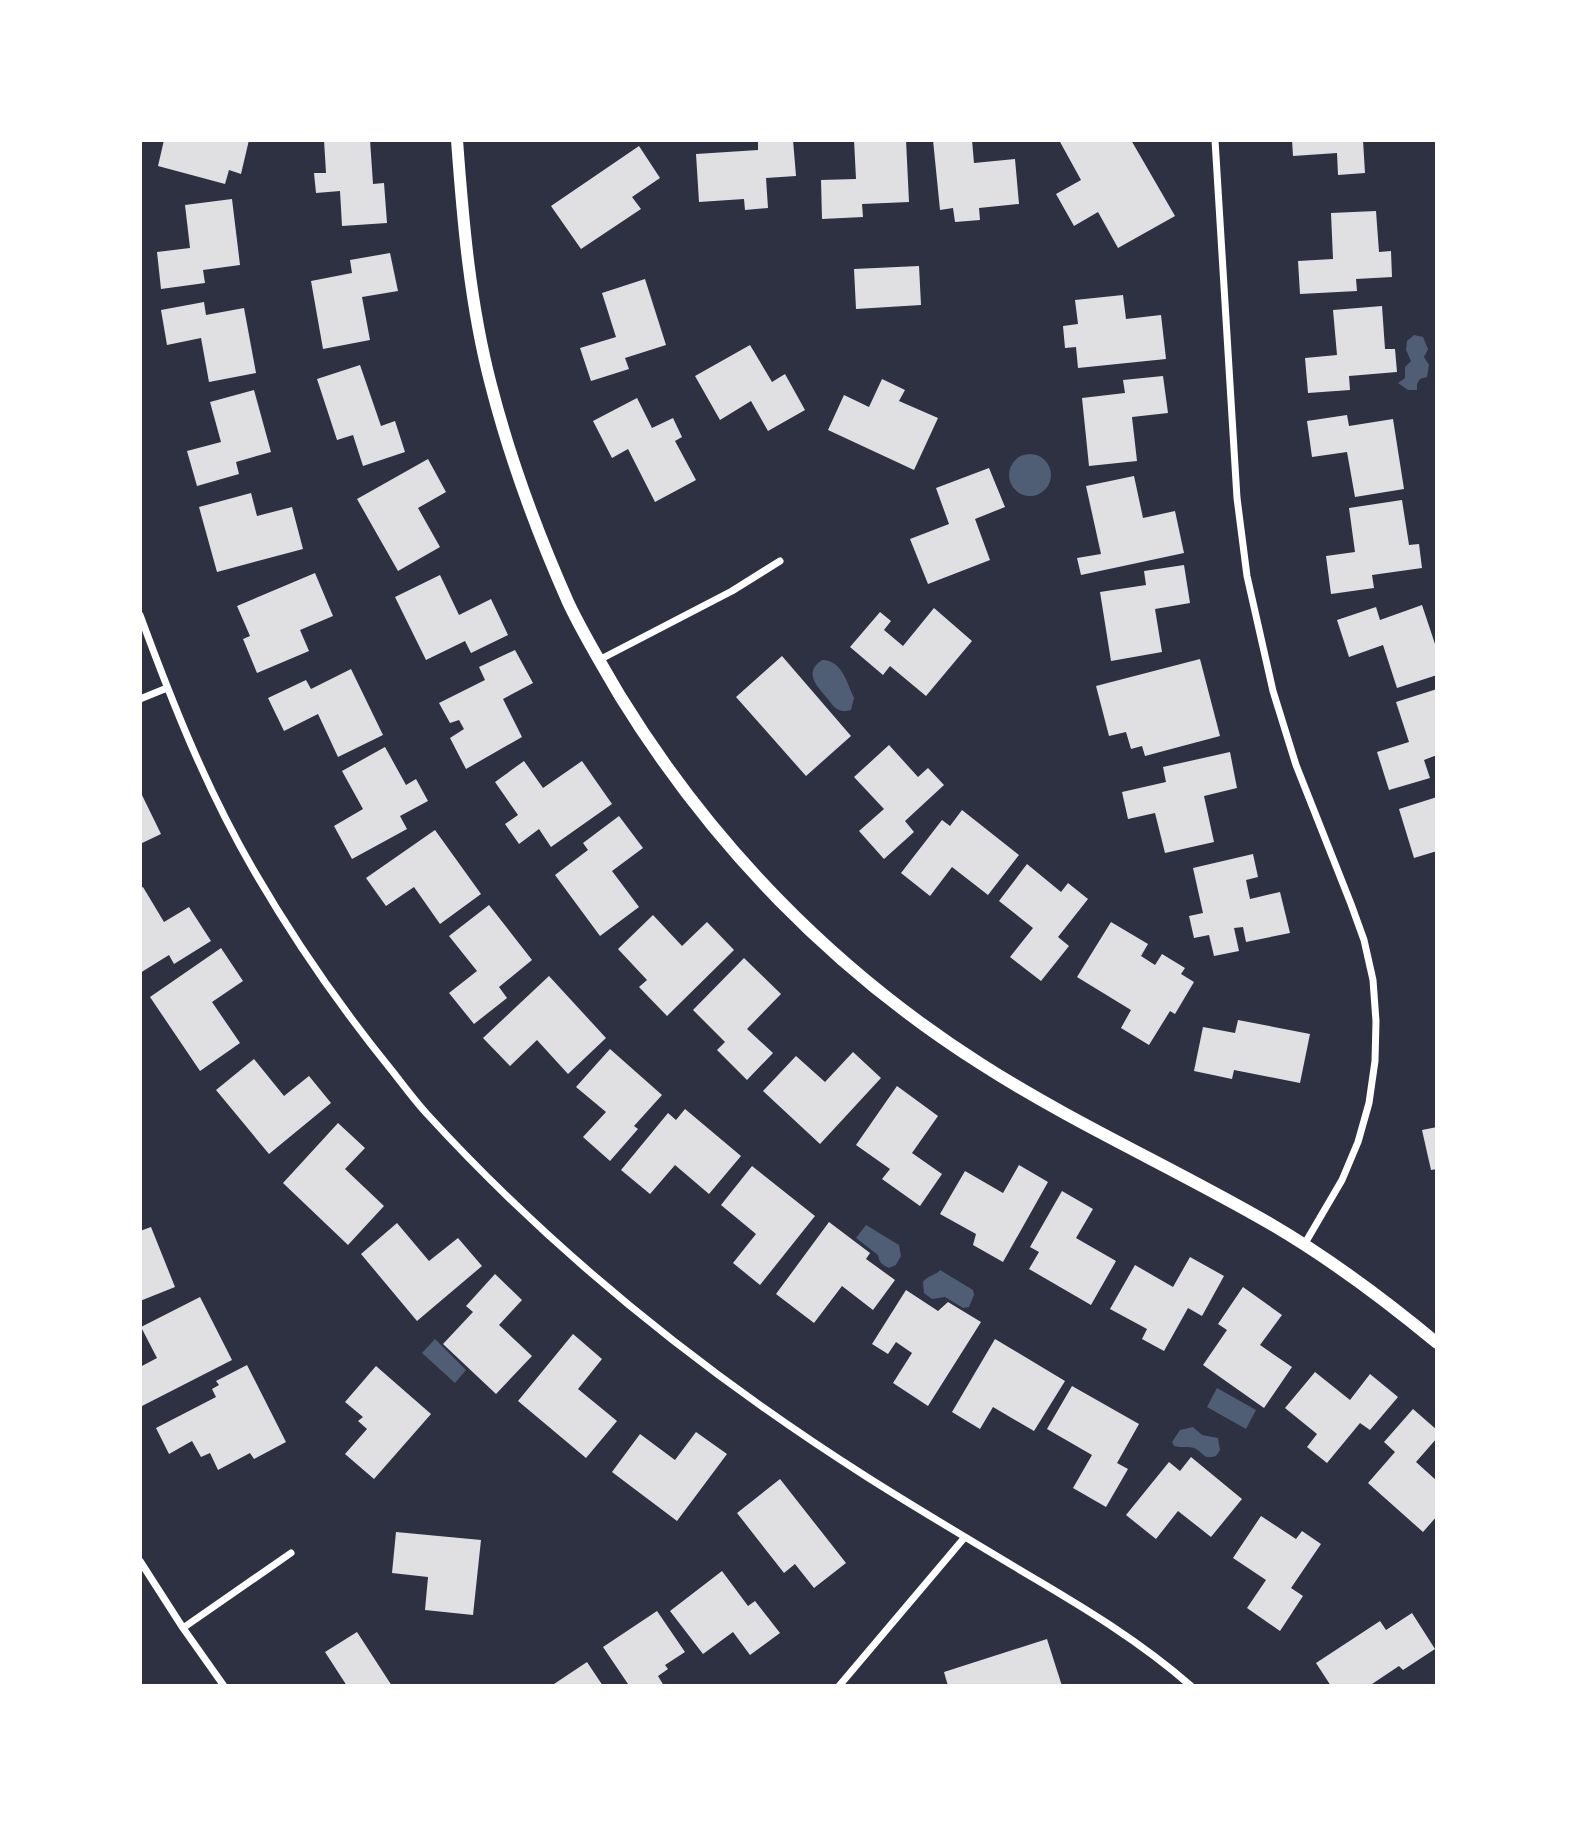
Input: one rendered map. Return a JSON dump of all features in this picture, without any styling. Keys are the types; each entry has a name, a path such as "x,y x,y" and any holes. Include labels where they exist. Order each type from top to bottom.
{"street":[{"path":"457,140 463,230 474,307 490,384 524,496 569,605 599,660 647,740 693,803 743,863 797,920 855,972 917,1021 981,1064 1046,1102 1304,1245 1380,1297 1437,1343"},
{"path":"1215,140 1237,498 1247,576 1273,691 1296,765 1364,940 1373,980 1375,1061 1369,1103 1358,1142 1342,1180 1304,1245"},
{"path":"599,660 732,591 780,561"},
{"path":"140,615 167,688 206,778 258,878 304,953 362,1034 426,1112 524,1213 575,1261 738,1391 834,1456 1088,1610 1169,1666 1191,1686"},
{"path":"140,699 167,688"},
{"path":"839,1686 965,1537"},
{"path":"183,1628 291,1553"},
{"path":"140,1561 224,1686"}],"water":[{"path":"1414,335 1423,337 1428,349 1424,357 1429,365 1427,377 1420,379 1417,390 1408,390 1398,383 1405,378 1405,367 1411,361 1406,350 1407,341"},
{"path":"1030,454 1045,460 1051,475 1045,490 1030,496 1015,490 1009,475 1015,460"},
{"path":"822,660 834,664 843,673 854,698 851,710 836,708 816,684 813,670"},
{"path":"866,1225 899,1245 901,1256 896,1265 889,1268 884,1266 878,1255 856,1238"},
{"path":"940,1270 973,1290 974,1295 969,1307 963,1308 945,1297 932,1299 924,1293 923,1282"},
{"path":"435,1339 466,1370 455,1383 422,1353"},
{"path":"1217,1388 1256,1410 1246,1429 1207,1407"},
{"path":"1193,1427 1202,1435 1218,1438 1220,1450 1216,1456 1208,1457 1194,1448 1174,1446 1172,1442 1180,1430"}],"building":[{"path":"164,140 249,140 241,174 229,170 225,184 158,166"},
{"path":"324,140 370,140 373,184 384,183 387,223 342,226 340,191 316,193 314,173 326,173"},
{"path":"758,140 793,140 796,176 766,178 768,208 745,210 744,199 699,202 696,154 758,150"},
{"path":"854,140 906,140 909,202 862,204 863,217 822,219 821,180 856,179"},
{"path":"933,140 972,140 974,163 1015,159 1019,204 979,208 980,220 955,222 953,208 940,210"},
{"path":"1059,140 1131,140 1175,216 1118,248 1098,212 1074,226 1056,194 1081,180"},
{"path":"1292,140 1363,140 1365,173 1338,175 1337,153 1293,156"},
{"path":"639,146 660,178 632,197 641,209 581,249 551,206"},
{"path":"232,199 240,265 203,270 205,283 161,289 157,252 190,248 185,205"},
{"path":"1376,211 1379,252 1391,251 1392,277 1356,279 1357,291 1300,294 1298,261 1333,259 1331,213"},
{"path":"390,253 398,291 362,297 370,340 323,349 311,281 352,273 350,260"},
{"path":"919,266 921,305 856,309 854,269"},
{"path":"645,279 666,345 625,358 629,369 591,381 580,348 616,337 602,293"},
{"path":"1123,295 1126,319 1161,315 1166,359 1078,368 1076,347 1065,348 1063,326 1078,324 1075,300"},
{"path":"204,302 206,315 244,308 256,373 209,382 201,338 167,345 161,310"},
{"path":"1382,306 1385,349 1395,349 1397,372 1349,376 1350,390 1308,393 1305,358 1337,355 1333,310"},
{"path":"750,345 772,382 785,374 805,410 768,431 751,401 720,420 695,376"},
{"path":"360,365 381,426 395,421 405,452 363,466 353,435 337,440 317,379"},
{"path":"1163,376 1168,413 1132,417 1137,461 1089,466 1082,398 1125,393 1123,380"},
{"path":"882,379 905,390 899,401 938,418 914,470 828,430 844,395 869,407"},
{"path":"254,390 271,452 236,462 239,474 197,486 187,451 221,442 210,402"},
{"path":"637,398 652,428 673,418 682,437 675,441 696,480 655,502 628,449 612,458 593,421"},
{"path":"1347,415 1349,426 1393,419 1404,489 1355,497 1347,452 1312,457 1307,421"},
{"path":"428,459 446,492 418,508 440,547 398,571 357,499"},
{"path":"989,468 1005,507 975,519 990,560 928,584 910,539 949,524 936,488"},
{"path":"1134,476 1143,518 1175,511 1184,553 1081,575 1077,558 1101,554 1086,486"},
{"path":"251,493 257,516 292,507 303,549 217,572 199,507"},
{"path":"1402,500 1409,545 1419,544 1422,568 1372,575 1374,588 1331,594 1326,556 1355,552 1349,508"},
{"path":"1184,565 1190,603 1155,609 1162,652 1111,661 1100,592 1146,585 1144,571"},
{"path":"315,573 333,616 300,630 309,651 257,673 243,639 250,636 237,606"},
{"path":"440,575 459,615 491,599 508,635 471,653 465,641 426,660 395,597"},
{"path":"1422,605 1437,650 1437,675 1397,688 1383,645 1349,657 1337,620 1376,607 1380,620"},
{"path":"934,608 972,641 926,696 890,666 883,675 850,647 880,612 891,621 884,630 903,646"},
{"path":"515,650 533,683 503,699 522,737 466,769 450,738 464,729 459,720 450,723 439,703 485,680 479,667"},
{"path":"782,656 851,736 806,776 736,697"},
{"path":"1200,659 1220,736 1145,756 1142,746 1131,749 1126,732 1109,736 1096,686"},
{"path":"351,669 383,735 338,757 318,714 284,731 268,698 306,680 311,689"},
{"path":"1437,689 1437,755 1424,760 1430,778 1389,790 1377,752 1409,742 1396,702"},
{"path":"889,745 918,777 928,768 944,785 905,821 914,832 884,859 859,831 884,809 854,777"},
{"path":"385,747 406,785 416,779 428,801 400,816 407,829 352,859 334,826 363,809 342,771"},
{"path":"1230,752 1237,788 1204,796 1214,842 1165,853 1155,813 1128,819 1122,792 1166,782 1163,767"},
{"path":"524,761 543,788 582,761 612,804 551,847 539,829 519,844 505,824 518,815 495,782"},
{"path":"140,791 161,834 140,844"},
{"path":"1437,797 1437,851 1414,858 1399,809"},
{"path":"962,810 1019,855 988,895 952,867 930,896 901,873 942,820 950,826"},
{"path":"619,816 643,848 612,871 639,907 600,936 555,875 588,850 583,843"},
{"path":"435,830 481,894 440,924 414,887 386,906 366,878"},
{"path":"1253,854 1258,877 1246,880 1250,899 1280,892 1290,933 1246,942 1243,927 1234,928 1239,951 1214,956 1209,935 1194,938 1189,916 1203,913 1193,868"},
{"path":"1027,864 1061,892 1068,883 1088,899 1058,937 1069,946 1041,981 1010,957 1033,928 999,901"},
{"path":"143,887 164,922 189,907 211,941 174,964 169,955 140,973 140,889"},
{"path":"489,905 532,960 499,987 507,998 474,1024 449,993 477,971 449,936"},
{"path":"653,915 682,946 707,922 734,950 667,1016 639,987 647,980 618,949"},
{"path":"1111,922 1148,944 1141,956 1155,965 1162,954 1185,968 1181,974 1194,982 1175,1014 1170,1011 1149,1045 1121,1028 1131,1010 1077,977"},
{"path":"221,948 243,981 212,1002 240,1043 200,1071 150,997"},
{"path":"744,958 781,994 747,1029 773,1053 747,1080 717,1050 725,1042 693,1010"},
{"path":"549,976 606,1038 568,1074 537,1040 510,1066 483,1038"},
{"path":"1238,1020 1310,1034 1300,1083 1234,1070 1232,1079 1194,1071 1203,1027 1235,1033"},
{"path":"610,1049 662,1095 634,1126 638,1129 610,1161 583,1137 606,1112 576,1087"},
{"path":"853,1052 881,1078 820,1144 763,1091 796,1056 825,1082"},
{"path":"254,1059 284,1096 309,1076 331,1103 269,1154 216,1090"},
{"path":"897,1086 938,1116 912,1153 942,1174 920,1206 882,1179 890,1169 856,1145"},
{"path":"685,1109 741,1156 709,1194 675,1165 650,1194 621,1170 668,1113 676,1120"},
{"path":"338,1123 365,1148 345,1169 384,1206 348,1245 283,1183"},
{"path":"1437,1127 1437,1169 1431,1170 1422,1130"},
{"path":"1019,1165 1048,1182 1003,1262 973,1245 976,1234 940,1214 965,1171 1003,1193"},
{"path":"752,1166 815,1216 760,1285 733,1263 756,1234 721,1205"},
{"path":"1062,1191 1093,1209 1076,1238 1116,1261 1091,1305 1029,1269 1039,1252 1030,1247"},
{"path":"829,1222 870,1253 866,1259 895,1280 873,1310 842,1286 814,1323 776,1294"},
{"path":"397,1223 429,1261 458,1238 482,1266 417,1321 361,1254"},
{"path":"151,1227 175,1287 140,1301 140,1231"},
{"path":"1190,1257 1224,1276 1202,1316 1188,1308 1164,1351 1142,1339 1147,1329 1110,1309 1135,1265 1173,1287"},
{"path":"495,1274 522,1300 499,1325 532,1356 496,1394 443,1344 473,1312 466,1306"},
{"path":"1243,1287 1282,1315 1260,1345 1292,1367 1264,1408 1203,1365 1227,1330 1218,1324"},
{"path":"906,1290 938,1311 948,1302 981,1322 928,1406 893,1383 912,1353 896,1342 888,1354 872,1344"},
{"path":"200,1297 232,1360 142,1406 140,1367 157,1358 141,1327"},
{"path":"573,1334 602,1359 578,1389 617,1421 586,1458 518,1401"},
{"path":"995,1339 1065,1381 1034,1431 993,1407 980,1429 952,1412"},
{"path":"247,1365 286,1442 254,1459 250,1453 218,1470 210,1453 201,1457 192,1441 169,1454 156,1428 216,1397 212,1389 219,1385 216,1381"},
{"path":"376,1366 431,1414 374,1479 345,1454 367,1429 358,1421 363,1417 345,1402"},
{"path":"1315,1372 1350,1400 1370,1374 1398,1397 1370,1430 1360,1423 1327,1463 1307,1447 1317,1434 1285,1408"},
{"path":"1072,1386 1139,1424 1117,1463 1128,1469 1106,1507 1073,1488 1092,1455 1047,1429"},
{"path":"1413,1409 1437,1430 1437,1438 1416,1462 1437,1481 1437,1516 1423,1532 1368,1483 1395,1452 1384,1442"},
{"path":"696,1432 727,1454 677,1521 612,1472 640,1434 675,1460"},
{"path":"1191,1457 1242,1499 1211,1537 1178,1511 1156,1539 1126,1515 1169,1462 1180,1471"},
{"path":"780,1479 846,1563 814,1588 795,1564 784,1573 737,1513"},
{"path":"1261,1516 1296,1539 1302,1531 1321,1544 1291,1588 1303,1596 1280,1631 1247,1608 1266,1580 1233,1558"},
{"path":"396,1532 481,1540 473,1615 425,1610 428,1577 392,1573"},
{"path":"722,1571 748,1606 755,1601 780,1633 750,1655 733,1632 703,1654 670,1611"},
{"path":"657,1611 685,1652 665,1665 668,1669 658,1676 664,1686 625,1686 628,1684 603,1647"},
{"path":"1412,1613 1435,1649 1403,1670 1399,1666 1369,1686 1331,1686 1316,1663 1380,1621 1386,1630"},
{"path":"357,1632 392,1686 347,1686 325,1652"},
{"path":"1047,1639 1062,1686 948,1686 944,1672"},
{"path":"587,1662 603,1686 551,1686"}]}
